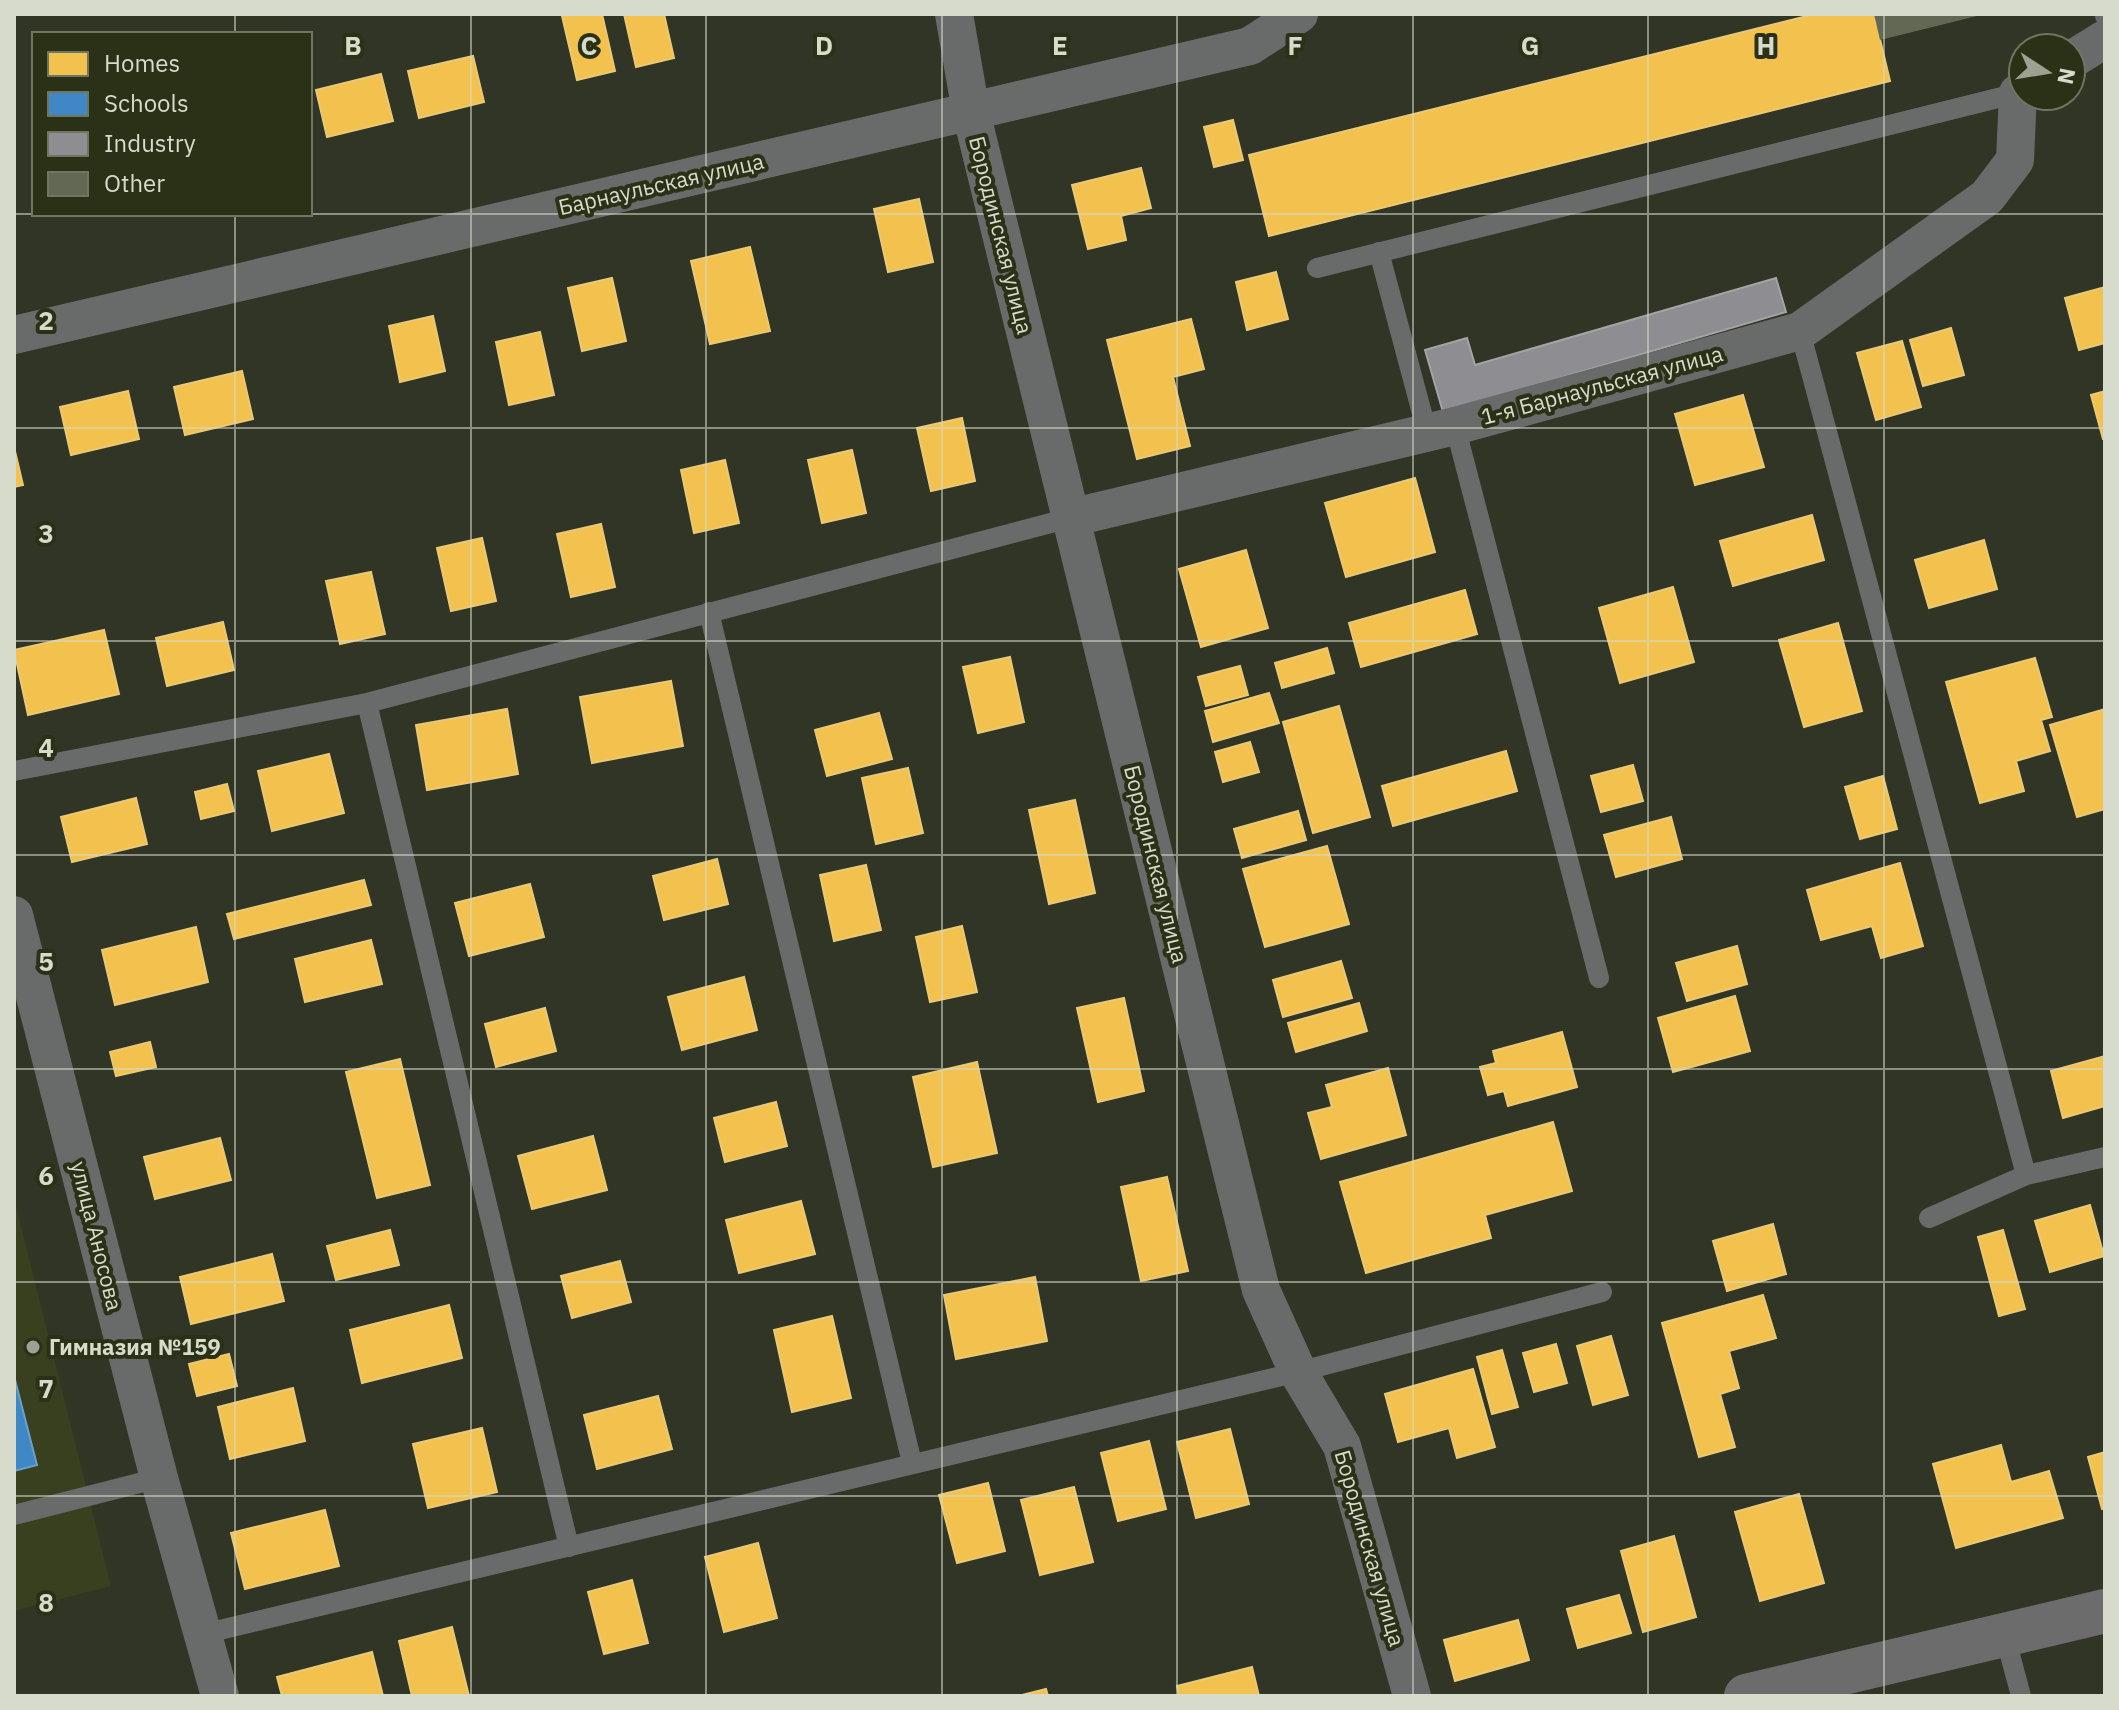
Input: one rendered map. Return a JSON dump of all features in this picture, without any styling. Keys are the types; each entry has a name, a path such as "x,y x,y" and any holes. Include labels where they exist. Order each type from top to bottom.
{"street":[{"name":"Бородинская улица","path":"954,14 971,112 1261,1290 1298,1372 1342,1446 1412,1696"},
{"name":"Барнаульская улица","path":"14,335 1250,46 1299,14"},
{"path":"2087,50 2105,39"},
{"name":"1-я Барнаульская улица","path":"1070,518 1441,429 1800,331 1987,197 2015,160 2019,112"},
{"name":"улица Аносова","path":"14,915 159,1478 220,1696"},
{"path":"1746,1696 2105,1611"}],"lane":[{"path":"1317,268 2007,95"},
{"path":"1379,252 1441,429 1599,978"},
{"path":"1800,331 2026,1175"},
{"path":"14,771 367,703 1070,518"},
{"path":"709,612 912,1463"},
{"path":"367,703 569,1547"},
{"path":"1929,1218 2026,1175 2105,1157"},
{"path":"203,1634 1298,1372 1602,1292"},
{"path":"14,1515 159,1478"},
{"path":"2005,1636 2021,1696"}],"shaded area":[{"name":"Гимназия №159","path":"14,1198 111,1586 14,1611"}],"building: Homes":[{"path":"602,14 615,71 577,80 562,16"},
{"path":"624,14 664,14 674,58 636,67"},
{"path":"1815,14 1874,14 1890,81 1269,236 1249,155"},
{"path":"473,56 484,102 419,118 408,71"},
{"path":"381,74 393,121 327,137 316,90"},
{"path":"1233,120 1243,160 1214,167 1204,127"},
{"path":"1141,168 1151,208 1121,216 1126,240 1088,249 1072,185"},
{"path":"919,199 933,262 888,272 874,209"},
{"path":"750,247 770,331 710,344 691,261"},
{"path":"1276,272 1288,319 1247,330 1236,282"},
{"path":"612,278 626,341 582,351 568,288"},
{"path":"2105,287 2105,343 2079,350 2065,298"},
{"path":"433,316 445,371 400,382 389,326"},
{"path":"1191,319 1204,369 1173,377 1190,446 1137,459 1107,340"},
{"path":"1951,328 1964,375 1923,386 1910,340"},
{"path":"540,332 554,395 509,405 496,342"},
{"path":"1902,341 1921,407 1876,420 1857,353"},
{"path":"242,371 253,419 185,435 174,387"},
{"path":"128,391 139,439 71,455 60,407"},
{"path":"2105,391 2105,439 2103,439 2091,395"},
{"path":"1743,395 1764,467 1695,485 1675,414"},
{"path":"962,418 975,481 931,491 917,428"},
{"path":"14,447 23,485 14,487"},
{"path":"852,450 866,513 822,523 808,460"},
{"path":"725,460 739,523 694,533 681,470"},
{"path":"1415,478 1435,552 1346,577 1325,503"},
{"path":"1812,515 1824,560 1733,586 1720,541"},
{"path":"601,524 615,587 571,597 557,534"},
{"path":"482,538 496,601 451,611 437,548"},
{"path":"1984,540 1997,589 1929,608 1915,560"},
{"path":"1246,550 1268,628 1201,647 1179,569"},
{"path":"371,572 385,634 340,644 326,581"},
{"path":"1673,587 1694,662 1620,683 1599,608"},
{"path":"1465,590 1477,634 1361,667 1349,623"},
{"path":"223,622 234,670 167,686 156,638"},
{"path":"1838,623 1862,711 1804,727 1779,640"},
{"path":"104,630 119,694 28,715 14,650"},
{"path":"1327,648 1334,673 1282,688 1275,663"},
{"path":"1010,657 1024,722 978,733 963,667"},
{"path":"2035,658 2052,717 2041,720 2050,751 2016,761 2024,791 1980,803 1946,682"},
{"path":"1240,666 1248,695 1206,706 1198,677"},
{"path":"671,681 683,746 592,763 580,697"},
{"path":"1269,693 1279,723 1213,742 1205,711"},
{"path":"1339,706 1370,817 1313,833 1283,722"},
{"path":"507,709 518,774 427,790 416,725"},
{"path":"2105,709 2105,809 2077,817 2050,725"},
{"path":"879,713 892,759 827,776 815,730"},
{"path":"1250,742 1259,772 1223,782 1215,752"},
{"path":"1506,751 1517,791 1393,826 1382,786"},
{"path":"329,754 344,813 272,831 258,771"},
{"path":"1633,765 1643,801 1601,812 1591,776"},
{"path":"908,768 923,833 876,844 862,778"},
{"path":"1883,776 1897,829 1860,839 1845,787"},
{"path":"227,784 234,811 201,819 195,792"},
{"path":"136,798 147,844 72,862 61,817"},
{"path":"1075,800 1095,893 1049,904 1029,810"},
{"path":"1298,811 1306,840 1242,858 1234,829"},
{"path":"1671,817 1682,859 1616,877 1604,835"},
{"path":"1327,846 1349,924 1265,947 1243,869"},
{"path":"717,859 728,904 664,920 653,876"},
{"path":"1900,863 1923,946 1881,958 1872,926 1821,940 1807,890"},
{"path":"866,865 881,930 834,941 820,875"},
{"path":"364,880 371,905 234,939 227,914"},
{"path":"530,884 544,937 469,956 455,903"},
{"path":"962,926 977,992 930,1002 916,937"},
{"path":"196,927 208,982 115,1005 102,950"},
{"path":"371,940 382,984 305,1002 295,959"},
{"path":"1737,946 1747,984 1687,1001 1676,963"},
{"path":"1341,961 1352,998 1283,1017 1273,980"},
{"path":"744,977 757,1030 682,1050 668,997"},
{"path":"1735,996 1750,1051 1673,1072 1658,1018"},
{"path":"1124,998 1144,1091 1098,1102 1077,1008"},
{"path":"1359,1003 1367,1031 1296,1052 1288,1023"},
{"path":"545,1008 556,1051 496,1067 485,1024"},
{"path":"1562,1032 1577,1087 1508,1106 1504,1091 1488,1095 1480,1067 1496,1063 1493,1051"},
{"path":"150,1042 156,1067 116,1076 110,1052"},
{"path":"2105,1056 2105,1106 2063,1118 2051,1071"},
{"path":"400,1059 430,1185 377,1198 346,1072"},
{"path":"977,1062 997,1153 933,1167 913,1077"},
{"path":"1388,1068 1406,1135 1321,1159 1308,1113 1332,1107 1326,1085"},
{"path":"776,1102 787,1146 725,1162 714,1118"},
{"path":"1553,1122 1572,1191 1485,1215 1491,1238 1366,1273 1340,1182"},
{"path":"593,1136 607,1190 532,1209 518,1156"},
{"path":"220,1138 231,1180 155,1199 144,1157"},
{"path":"1167,1177 1188,1271 1141,1281 1121,1187"},
{"path":"801,1201 815,1254 739,1273 726,1220"},
{"path":"2090,1205 2104,1256 2050,1272 2035,1221"},
{"path":"1773,1224 1786,1274 1727,1291 1713,1241"},
{"path":"390,1230 399,1265 336,1280 327,1246"},
{"path":"2003,1230 2025,1309 1999,1316 1978,1237"},
{"path":"272,1254 284,1301 191,1324 180,1277"},
{"path":"620,1261 631,1302 572,1318 561,1276"},
{"path":"1035,1277 1047,1341 956,1359 944,1295"},
{"path":"1763,1295 1776,1338 1729,1351 1739,1388 1720,1394 1735,1447 1699,1457 1662,1323"},
{"path":"449,1305 462,1358 362,1383 350,1330"},
{"path":"832,1316 851,1398 792,1412 774,1330"},
{"path":"1611,1336 1628,1395 1593,1405 1577,1346"},
{"path":"1556,1344 1567,1383 1534,1392 1523,1353"},
{"path":"1502,1350 1518,1407 1492,1414 1477,1357"},
{"path":"229,1354 237,1386 197,1396 189,1364"},
{"path":"1473,1369 1495,1447 1457,1458 1449,1428 1398,1442 1385,1394"},
{"path":"293,1388 305,1441 230,1459 218,1407"},
{"path":"658,1396 672,1449 597,1469 584,1415"},
{"path":"482,1428 497,1492 428,1508 413,1444"},
{"path":"1230,1429 1249,1504 1196,1518 1177,1442"},
{"path":"1149,1441 1166,1509 1118,1521 1101,1453"},
{"path":"2001,1445 2011,1482 2049,1471 2063,1518 1956,1548 1933,1464"},
{"path":"2105,1452 2105,1508 2102,1509 2088,1457"},
{"path":"988,1483 1005,1551 957,1563 939,1495"},
{"path":"1074,1487 1093,1562 1040,1575 1021,1500"},
{"path":"1799,1494 1824,1583 1760,1601 1735,1512"},
{"path":"325,1510 339,1566 245,1589 231,1533"},
{"path":"1674,1536 1696,1617 1643,1632 1621,1551"},
{"path":"758,1543 777,1618 724,1632 705,1557"},
{"path":"632,1580 648,1643 604,1654 588,1592"},
{"path":"1619,1595 1631,1633 1578,1648 1567,1609"},
{"path":"1518,1620 1529,1660 1455,1681 1444,1640"},
{"path":"452,1627 469,1696 412,1696 399,1641"},
{"path":"372,1652 383,1696 282,1696 277,1677"},
{"path":"1252,1667 1259,1696 1179,1696 1177,1686"},
{"path":"1046,1689 1048,1696 1018,1696"}],"building: Schools":[{"path":"14,1376 37,1465 14,1471"}],"building: Industry":[{"path":"1776,278 1786,312 1443,412 1425,350 1467,338 1475,365"}],"building: Other":[{"path":"1874,14 1981,14 1981,15 1880,40"}],"place":[{"name":"Гимназия №159","path":"33,1347"}]}
